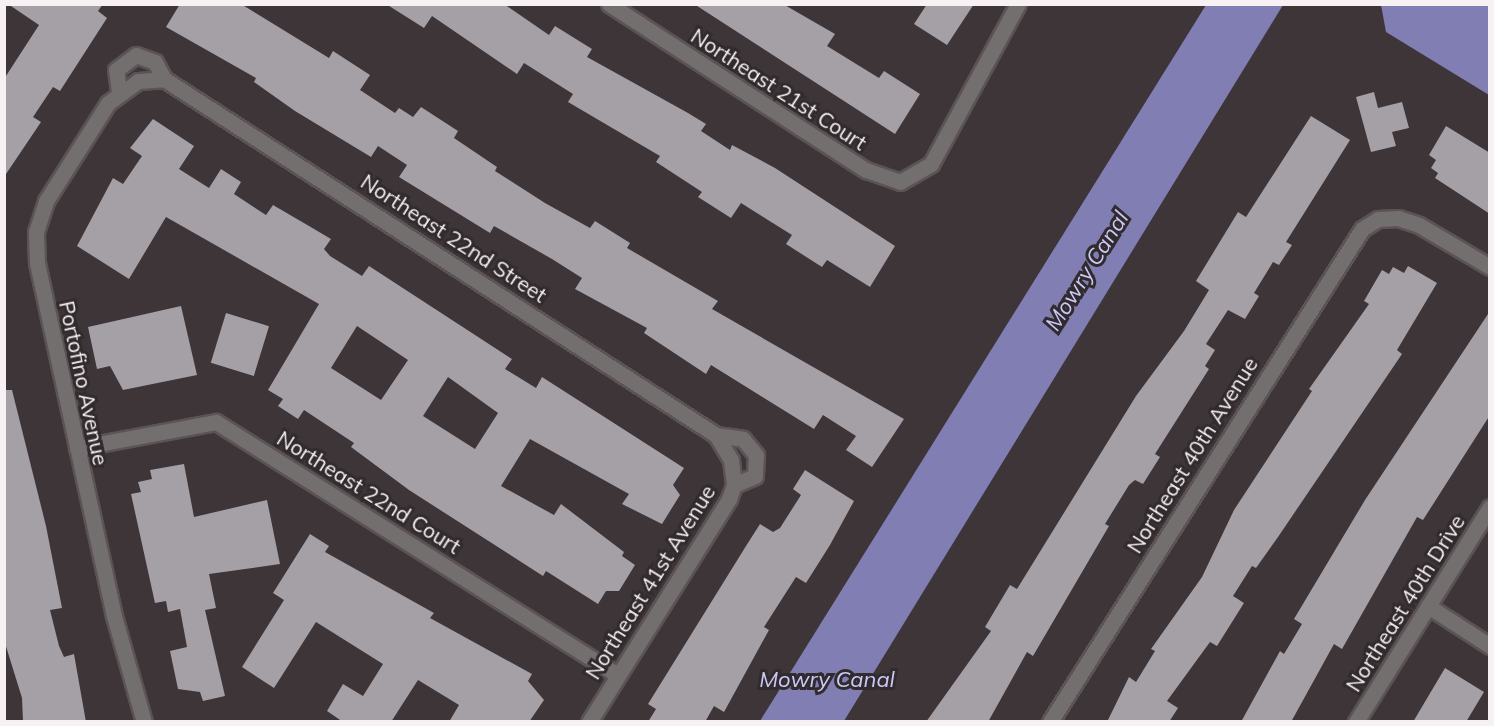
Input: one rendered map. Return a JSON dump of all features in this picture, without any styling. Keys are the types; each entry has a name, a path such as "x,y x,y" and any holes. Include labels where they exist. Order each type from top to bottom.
{"street":[{"name":"Northeast 21st Court","path":"609,4 866,171 900,182 931,164 1018,4"},
{"name":"Northeast 22nd Street","path":"119,93 116,70 136,55 155,62 164,79 716,435 731,460"},
{"name":"Portofino Avenue","path":"144,722 114,616 37,263 36,232 46,201 119,93 138,81 164,79"},
{"name":"Northeast 40th Avenue","path":"1050,722 1344,250 1378,219 1419,225 1490,267"},
{"name":"Northeast 22nd Court","path":"77,448 216,422 618,675"},
{"path":"716,435 743,439 756,455 755,476 734,485"},
{"name":"Northeast 41st Avenue","path":"589,722 734,485 731,460"},
{"name":"Northeast 40th Drive","path":"1356,722 1490,507"},
{"path":"1428,606 1490,646"}],"water":[{"name":"Mowry Canal","path":"1206,5 1283,5 844,721 760,721"},
{"path":"1381,5 1489,5 1489,95 1386,32"}],"building":[{"path":"8,4 103,4 98,11 107,18 60,91 53,87 33,117 41,122 4,177 4,79 39,25"},
{"path":"180,4 241,4 329,58 333,51 370,75 360,90 395,113 399,108 413,117 421,107 458,131 454,138 497,167 495,171 590,228 595,221 630,243 627,248 718,301 712,309 904,419 872,467 846,450 856,436 823,415 814,429 711,365 706,374 644,333 647,328 575,289 582,278 494,226 490,233 399,177 407,165 378,146 371,157 295,111 254,82 256,78 166,27"},
{"path":"386,4 504,4 549,35 555,26 592,49 587,57 706,124 701,131 730,150 732,145 775,168 895,246 870,287 827,260 822,267 786,244 792,235 741,203 731,218 698,197 702,192 656,162 660,156 568,102 573,94 524,63 517,74 432,16 424,28"},
{"path":"694,4 783,4 835,34 827,46 879,78 884,71 920,94 895,134"},
{"path":"927,4 974,4 947,45 914,24"},
{"path":"1374,92 1378,108 1402,102 1409,128 1392,132 1396,146 1371,152 1356,97"},
{"path":"1311,116 1350,140 1286,242 1292,245 1279,265 1273,262 1254,293 1259,296 1245,319 1228,310 1206,344 1215,350 1205,366 1209,369 1155,454 1160,457 1143,484 1135,480 1129,485 1105,524 1109,526 1033,656 1027,652 988,722 926,722 991,631 985,627 1010,585 1017,589 1136,396 1184,331 1209,290 1196,281 1238,212 1246,217"},
{"path":"153,119 194,146 179,169 209,188 221,169 241,182 234,194 266,215 273,205 331,239 324,249 330,256 362,276 369,266 512,359 505,369 536,388 542,377 684,468 673,485 680,495 662,524 622,504 629,494 530,439 501,486 554,515 561,504 624,552 622,556 635,565 619,591 606,591 598,604 546,571 543,576 409,490 351,447 354,443 304,410 298,419 278,406 283,399 268,390 319,304 166,217 129,279 77,246 113,178 123,184 142,156 130,148","holes":["357,326 408,360 381,400 331,368","448,377 498,413 475,449 423,416"]},
{"path":"1446,126 1490,153 1490,214 1435,178 1438,173 1431,168 1436,160 1429,155"},
{"path":"1408,266 1437,283 1397,350 1402,354 1278,537 1256,568 1252,566 1233,596 1244,603 1217,646 1210,642 1167,701 1178,708 1169,722 1107,722 1129,677 1136,682 1155,651 1151,649 1202,577 1234,510 1312,391 1309,389 1369,304 1364,301 1382,270 1389,274 1393,267 1404,273"},
{"path":"181,306 197,375 123,390 110,366 97,369 88,327"},
{"path":"1490,311 1490,415 1423,520 1417,517 1342,649 1334,644 1291,722 1241,722 1280,651 1284,654 1302,624 1294,619 1365,500"},
{"path":"226,313 269,326 254,376 211,363"},
{"path":"4,390 12,390 46,526 62,608 50,610 64,657 74,654 86,722 23,722 22,698 4,640"},
{"path":"184,464 194,517 267,500 280,564 209,574 216,608 205,610 225,696 203,701 200,692 178,689 170,651 187,647 180,609 168,612 166,601 155,603 131,494 141,492 138,482 152,479 150,470"},
{"path":"805,470 854,501 830,545 806,583 796,577 764,627 769,630 724,712 714,706 705,722 648,722 656,709 648,704 746,546 760,524 773,532 780,528 801,495 793,489"},
{"path":"310,534 329,546 325,552 434,613 430,618 532,674 528,681 544,700 529,722 449,722 459,705 418,680 391,722 343,722 327,711 343,684 363,696 383,664 316,622 274,688 242,667 284,600 273,593"},
{"path":"1445,668 1484,692 1466,722 1413,722"}]}
